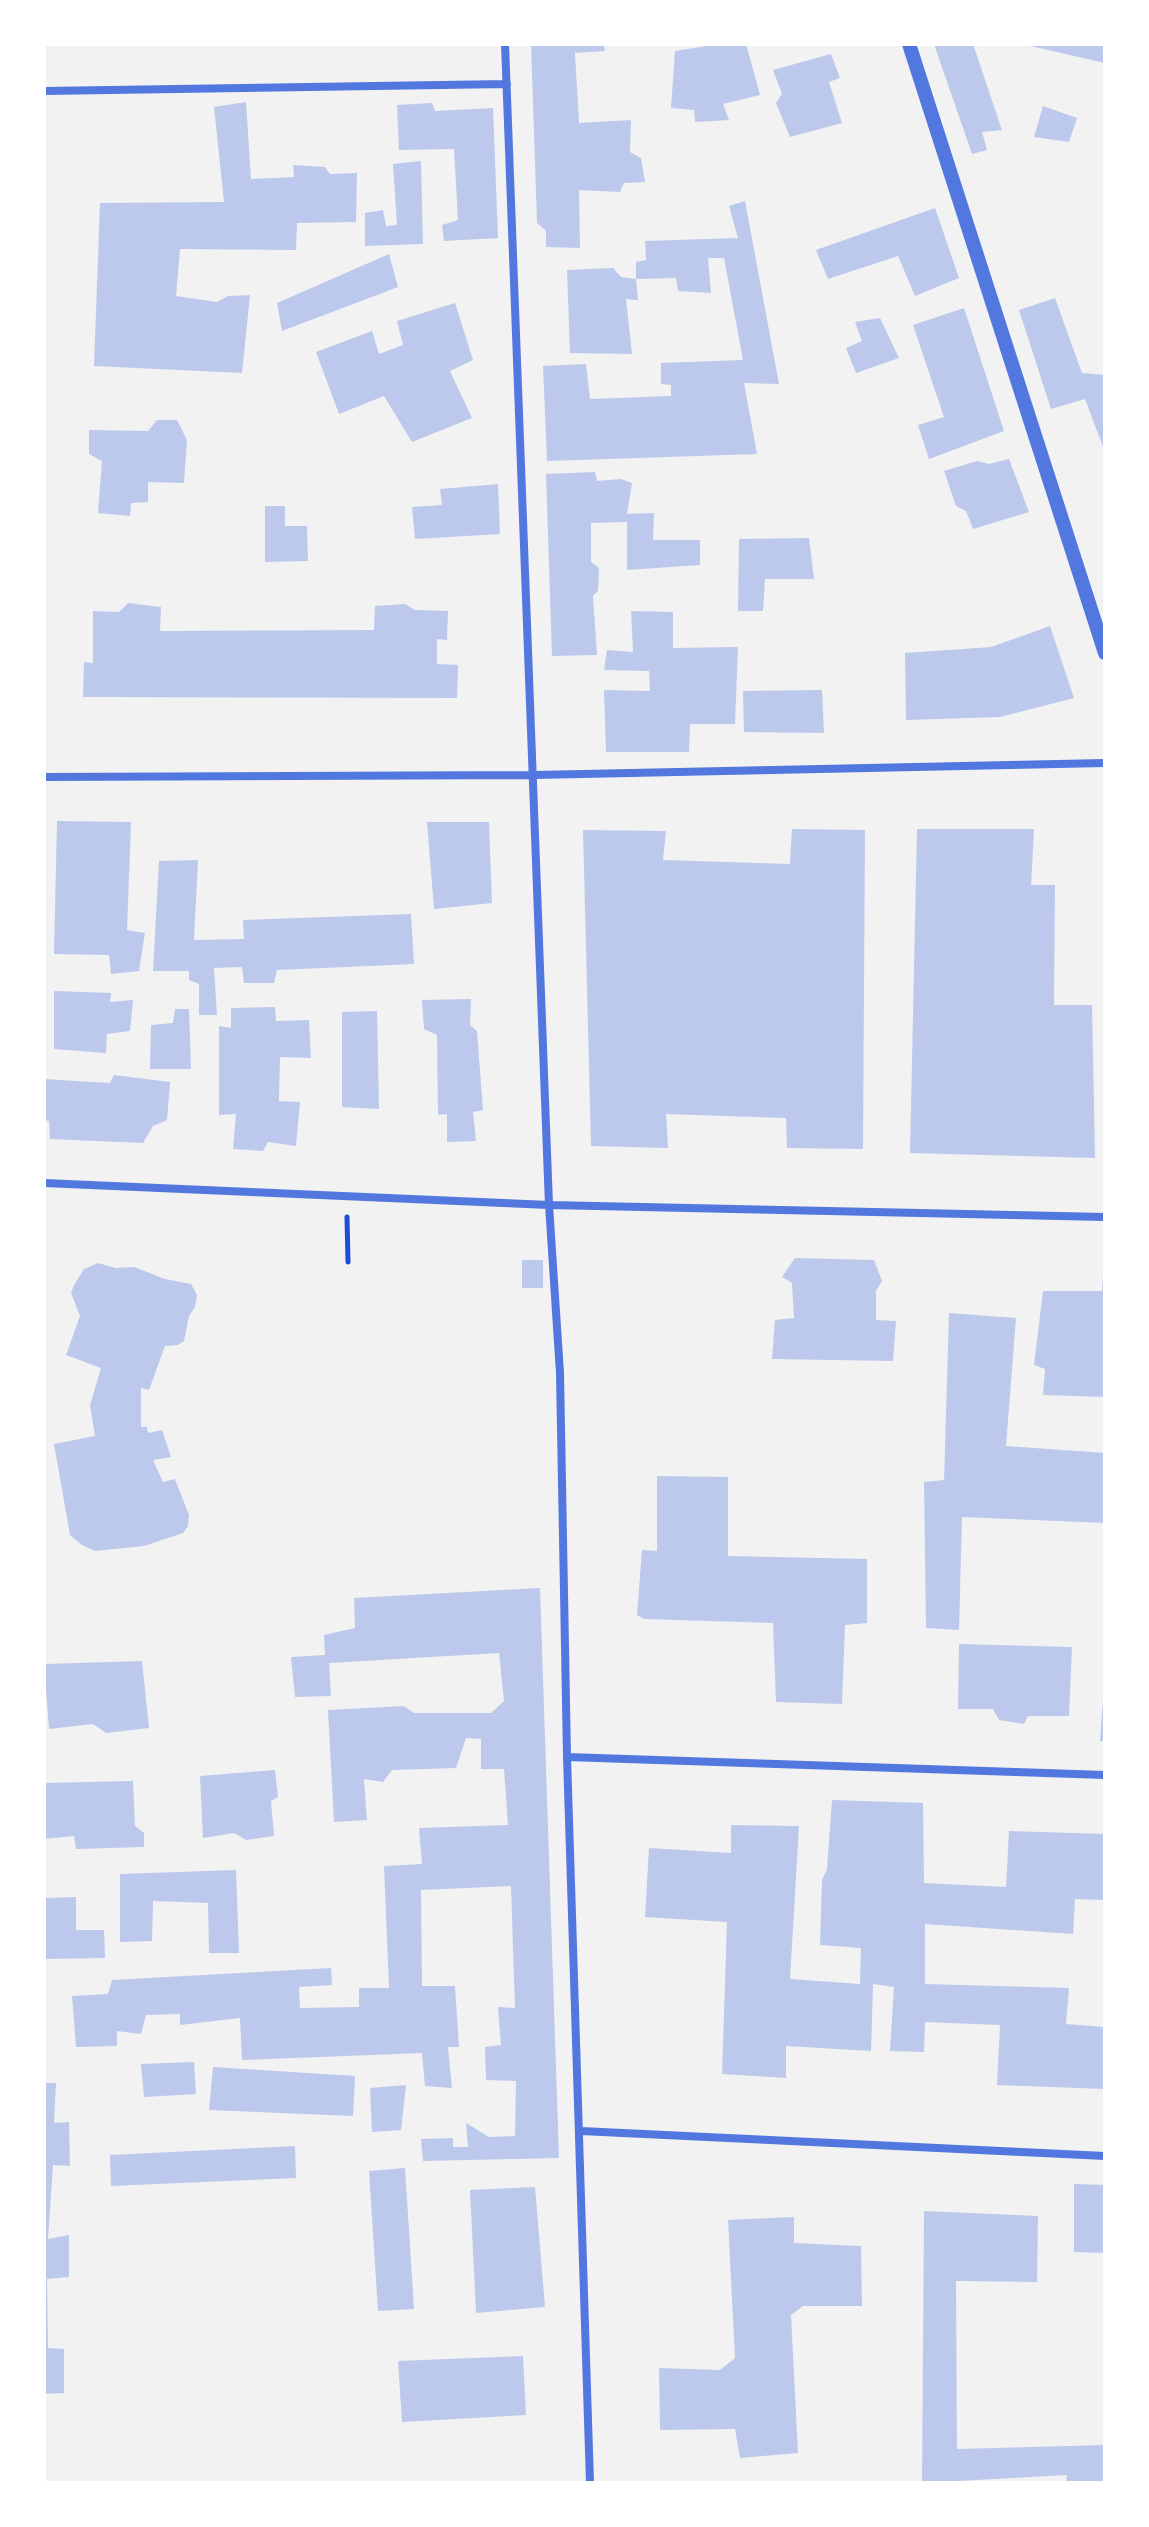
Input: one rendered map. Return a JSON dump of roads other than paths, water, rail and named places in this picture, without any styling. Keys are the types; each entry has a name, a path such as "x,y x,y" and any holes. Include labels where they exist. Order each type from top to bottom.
{"street":[{"path":"505,44 549,1205 560,1373 567,1757 590,2483"},
{"path":"909,44 1105,653"},
{"path":"44,91 507,84"},
{"path":"44,777 535,775 1105,763"},
{"path":"44,1183 549,1205 1105,1217"},
{"path":"567,1757 1105,1775"},
{"path":"581,2131 1105,2156"}]}
